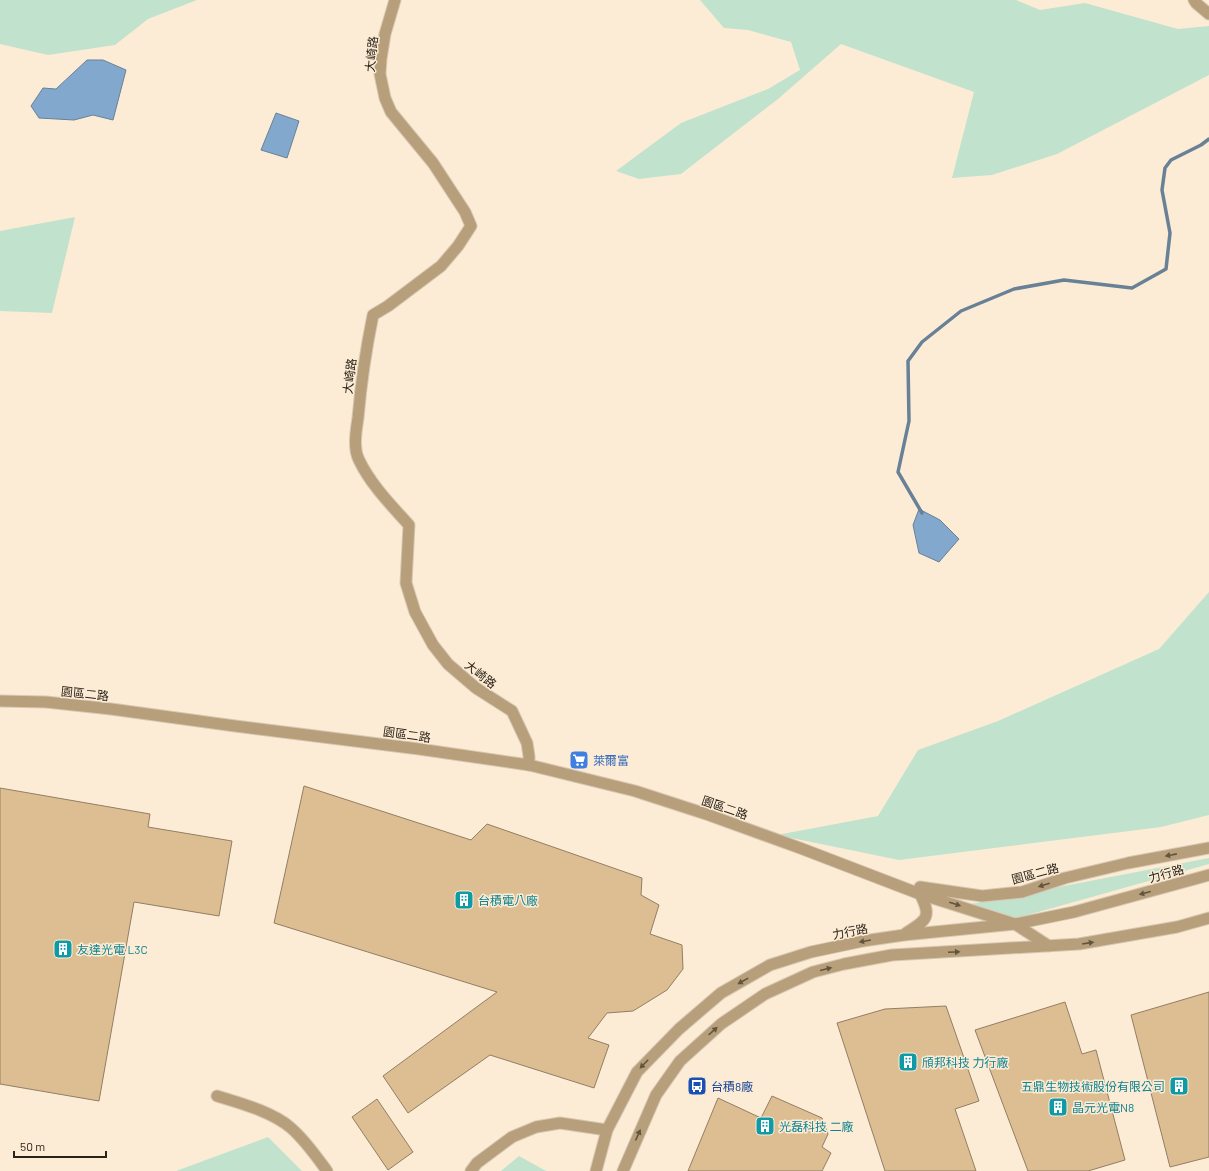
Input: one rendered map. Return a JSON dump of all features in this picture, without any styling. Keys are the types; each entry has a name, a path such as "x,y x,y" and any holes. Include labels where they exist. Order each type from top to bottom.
{"street":[{"name":"大崎路","path":"396,0 385,34 381,59 380,74 385,98 391,112 433,163 465,212 471,226 458,246 441,266 388,306 373,315 364,358 356,439 358,459 383,497 409,525 406,583 415,612 433,645 448,664 476,688 512,711 526,743 530,756 529,765"},
{"path":"1194,0 1209,14"},
{"name":"園區二路","path":"0,701 46,702 111,709 419,749 529,765 635,791 706,814 920,894 1016,924 1049,946"},
{"name":"園區二路","path":"800,848 913,886 982,896 1022,892 1072,876 1128,863 1209,848"},
{"name":"力行路","path":"596,1171 608,1130 637,1072 679,1029 721,993 770,965 811,952 904,934 1016,924 1074,912 1209,875"},
{"path":"904,934 924,920 927,914 927,907 920,894"},
{"path":"623,1171 656,1095 680,1061 721,1024 765,994 813,972 844,964 892,955 1079,944 1177,927 1209,918"},
{"path":"217,1096 273,1116 291,1127 305,1142 327,1171"},
{"path":"471,1171 477,1163 512,1136 536,1127 560,1123 608,1130"}],"green space":[{"path":"0,0 197,0 148,19 115,45 48,55 0,44"},
{"path":"700,0 1016,0 1040,10 1085,3 1178,29 1209,26 1209,75 1057,154 992,175 952,178 974,92 841,44 778,99 681,174 639,179 616,171 681,123 768,89 800,70 791,42 748,30 724,28"},
{"path":"75,217 52,313 0,311 0,231"},
{"path":"1209,592 1209,815 1161,827 899,860 777,835 878,816 918,750 998,721 1159,649"},
{"path":"1209,858 1209,864 1017,918 971,904"},
{"path":"268,1137 302,1171 176,1171"},
{"path":"519,1156 546,1171 501,1171"}],"water":[{"path":"87,60 103,60 126,70 113,120 93,115 74,120 39,118 31,106 43,88 56,89"},
{"path":"276,113 299,121 287,158 261,150"},
{"path":"919,509 940,520 959,539 939,562 919,553 913,525"}],"building":[{"name":"台積電八廠","path":"304,786 471,840 487,824 642,878 641,895 659,905 650,934 682,945 683,969 667,990 633,1011 607,1013 588,1038 609,1045 594,1088 490,1055 408,1113 383,1076 497,992 274,923"},
{"name":"友達光電 L3C","path":"0,788 150,814 148,827 232,841 219,916 134,902 99,1101 0,1084"},
{"name":"五鼎生物技術股份有限公司","path":"1209,992 1209,1157 1170,1167 1131,1015"},
{"name":"晶元光電N8","path":"1065,1002 1082,1054 1096,1050 1125,1160 1088,1171 1028,1171 975,1030"},
{"name":"頎邦科技 力行廠","path":"946,1006 979,1101 955,1109 976,1171 885,1171 837,1023 885,1009"},
{"name":"光磊科技 二廠","path":"772,1096 822,1118 828,1134 822,1147 831,1153 822,1171 688,1171 718,1098 761,1118"},
{"path":"377,1099 413,1152 388,1170 352,1117"}],"waterway":[{"path":"922,513 898,472 909,421 908,361 922,342 961,311 1014,289 1064,280 1132,288 1166,269 1170,233 1162,190 1165,168 1171,160 1201,145 1209,139"}],"place":[{"name":"萊爾富","path":"579,760"},
{"name":"台積電八廠","path":"464,900"},
{"name":"友達光電 L3C","path":"63,949"},
{"name":"頎邦科技 力行廠","path":"908,1062"},
{"name":"台積8廠","path":"697,1086"},
{"name":"五鼎生物技術股份有限公司","path":"1179,1086"},
{"name":"晶元光電N8","path":"1058,1107"},
{"name":"光磊科技 二廠","path":"765,1126"}]}
